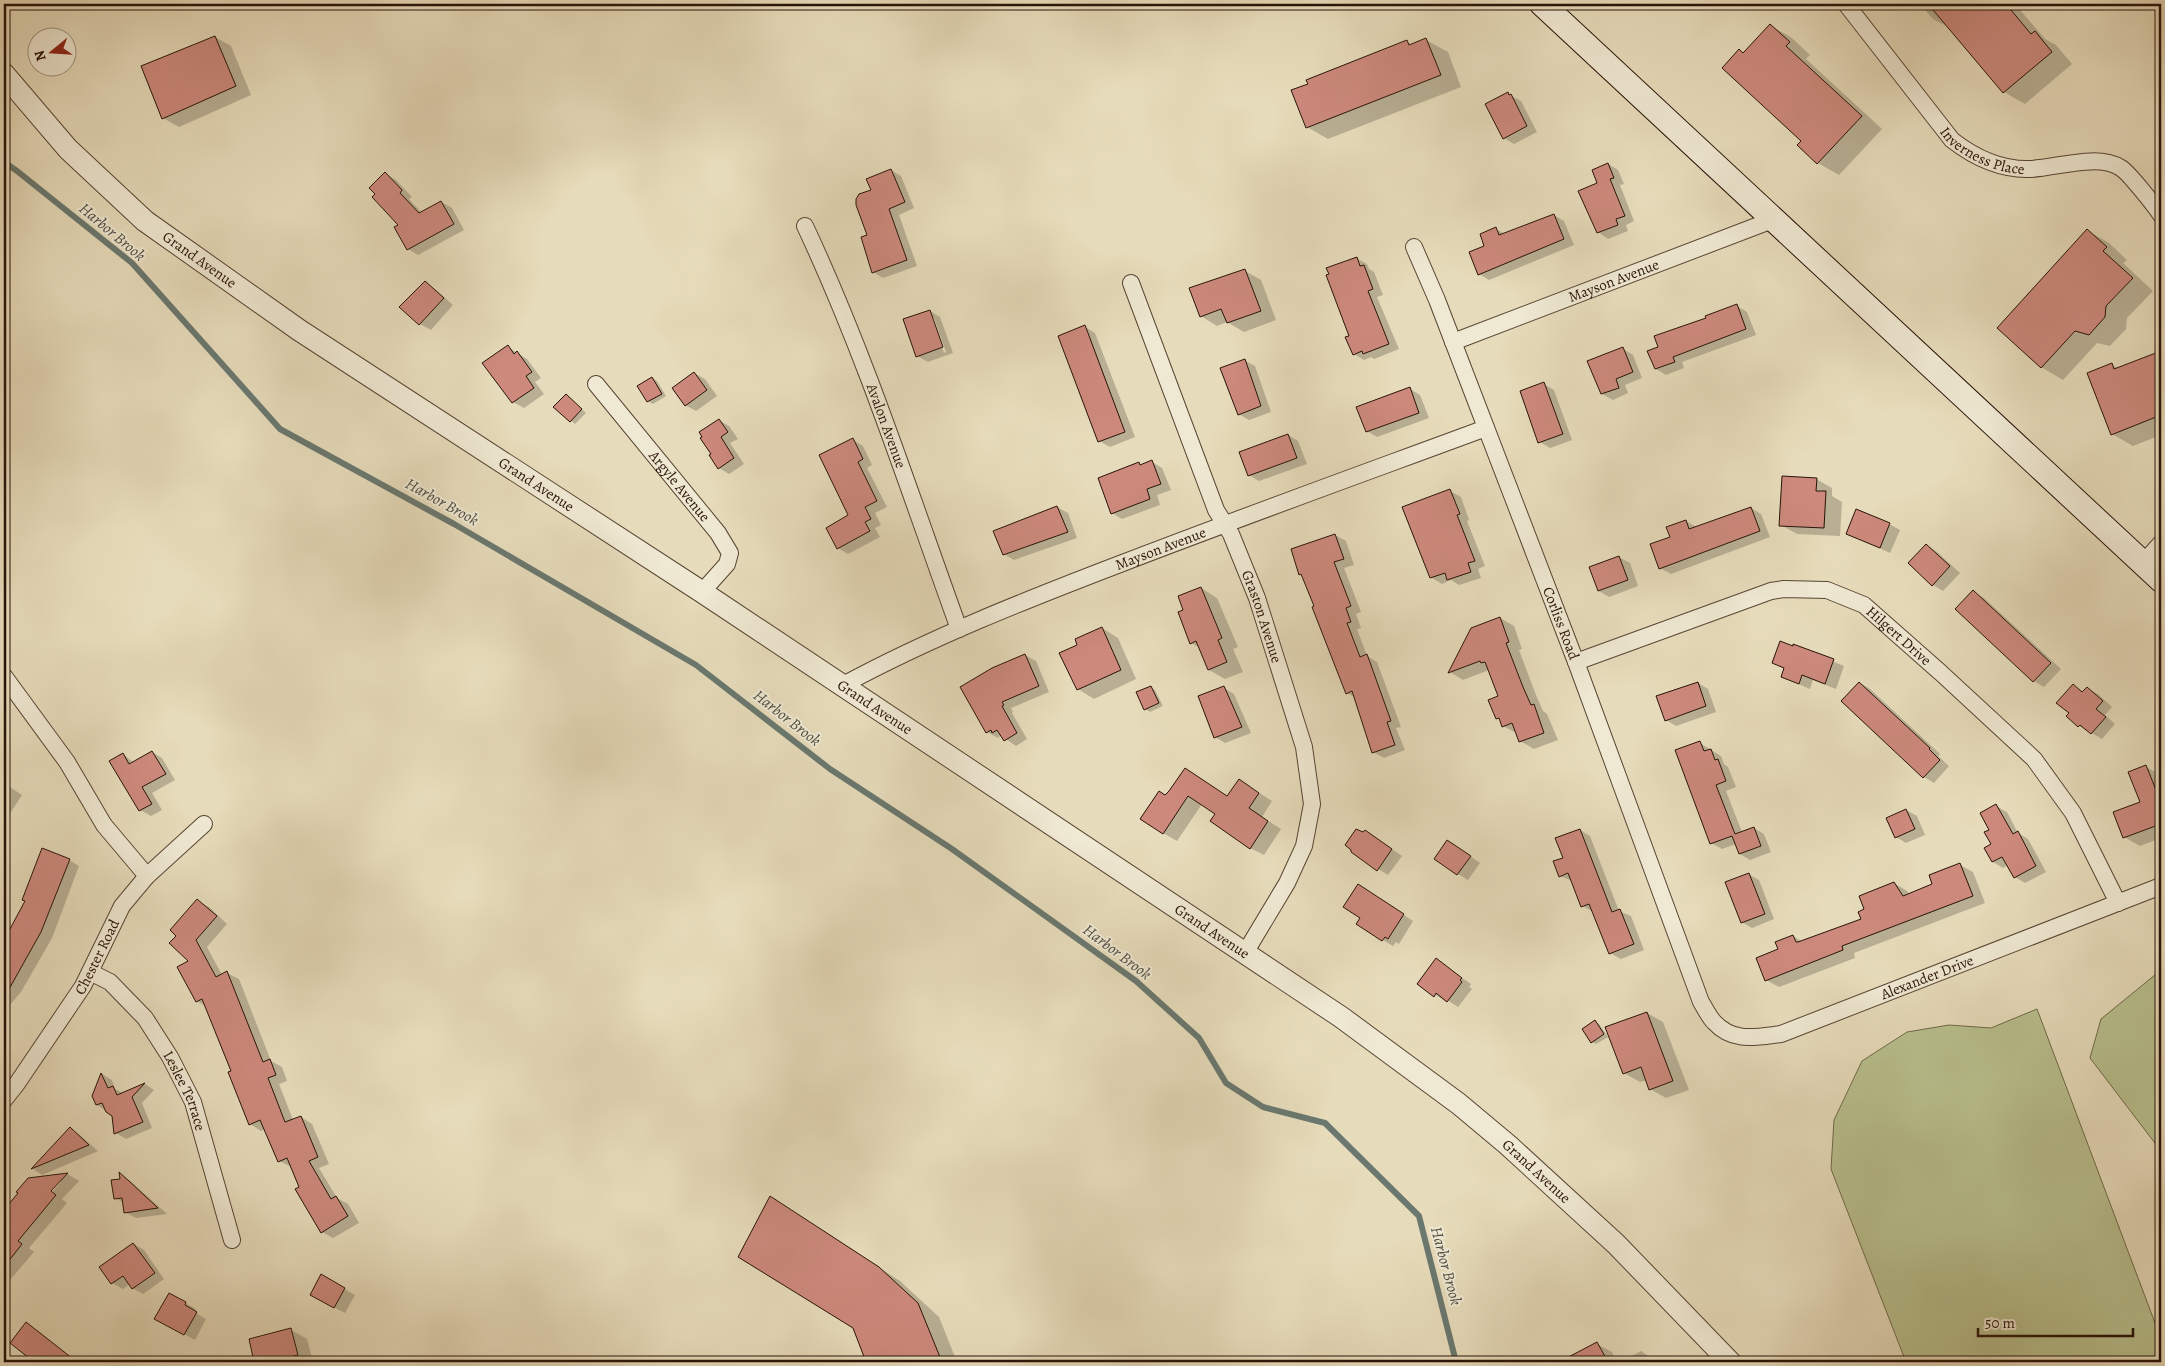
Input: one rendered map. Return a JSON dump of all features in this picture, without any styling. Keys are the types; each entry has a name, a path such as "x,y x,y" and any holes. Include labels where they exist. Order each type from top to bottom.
{"main road":[{"path":"1542,4 2161,580"}],"street":[{"name":"Inverness Place","path":"1846,4 1952,140 1969,153 2002,166 2029,169 2097,161 2122,168 2161,215"},
{"name":"Grand Avenue","path":"4,74 68,149 145,221 299,330 702,592 1341,1016 1459,1104 1508,1144 1616,1244 1730,1362"},
{"name":"Mayson Avenue","path":"1453,342 1775,219"},
{"name":"Avalon Avenue","path":"805,226 861,358 959,629"},
{"name":"Corliss Road","path":"1414,247 1453,342 1576,662 1701,1002"},
{"name":"Graston Avenue","path":"1131,283 1216,510 1231,534 1257,598 1304,747 1312,804 1304,846 1287,883 1245,953"},
{"name":"Argyle Avenue","path":"596,384 718,533 730,553 727,564 702,592"},
{"name":"Mayson Avenue","path":"843,685 893,658 1015,604 1224,524 1486,428"},
{"path":"2143,563 2161,543"},
{"name":"Hilgert Drive","path":"1576,662 1771,591 1784,589 1827,590 1864,606 1941,673 2034,759 2074,813 2118,903"},
{"path":"4,676 67,762 104,825 147,876"},
{"name":"Chester Road","path":"4,1100 78,995 122,906 147,876 204,824"},
{"name":"Alexander Drive","path":"1701,1002 1714,1022 1731,1034 1748,1039 1781,1034 2161,886"},
{"name":"Leslee Terrace","path":"90,972 110,982 145,1018 170,1057 193,1102 232,1240"}],"green space":[{"path":"2161,970 2161,1151 2090,1058 2101,1019"},
{"path":"2037,1009 2161,1339 2161,1362 1906,1362 1831,1169 1834,1120 1862,1061 1907,1032 1949,1025 1991,1028"}],"building":[{"path":"1928,4 2006,4 2031,34 2035,31 2052,52 2003,93"},
{"path":"1770,24 1790,42 1786,46 1862,116 1817,164 1797,145 1801,141 1722,68 1739,49 1743,53"},
{"path":"215,36 236,86 162,119 141,66"},
{"path":"1426,38 1441,75 1306,128 1291,90 1308,84 1306,80 1407,40 1409,45"},
{"path":"1508,92 1509,95 1511,94 1527,126 1503,139 1485,104"},
{"path":"1608,163 1614,178 1610,179 1625,216 1616,219 1618,225 1597,233 1578,191 1597,183 1592,170"},
{"path":"891,169 905,202 889,209 907,260 872,273 861,237 867,235 856,205 856,199 859,194 871,190 866,179"},
{"path":"385,172 402,190 400,193 419,213 441,201 454,224 407,250 394,227 398,225 372,197 375,194 369,188"},
{"path":"1554,214 1564,239 1478,275 1469,252 1484,246 1480,234 1496,227 1499,235"},
{"path":"2087,229 2107,247 2103,251 2133,278 2106,306 2105,317 2089,335 2075,331 2041,368 1997,328"},
{"path":"1357,257 1360,266 1364,265 1373,289 1368,291 1389,344 1363,354 1362,351 1353,355 1345,337 1349,336 1326,275 1329,274 1326,268"},
{"path":"1245,269 1261,311 1227,323 1221,309 1200,317 1189,288"},
{"path":"425,281 444,298 419,325 399,307"},
{"path":"1737,304 1746,329 1673,357 1675,362 1655,369 1647,351 1658,347 1654,336 1706,318 1705,316"},
{"path":"930,310 943,347 916,357 903,319"},
{"path":"1085,325 1125,432 1098,442 1058,336"},
{"path":"508,345 514,354 517,351 532,372 526,376 534,388 512,403 482,363"},
{"path":"1623,347 1633,372 1616,379 1619,388 1601,394 1587,361"},
{"path":"2161,351 2161,415 2111,435 2087,373 2112,363 2114,369"},
{"path":"1245,359 1261,406 1238,415 1220,368"},
{"path":"694,372 707,390 685,406 672,388"},
{"path":"652,377 662,394 647,402 637,386"},
{"path":"1544,382 1563,434 1538,443 1520,391"},
{"path":"1410,387 1419,413 1366,432 1356,407"},
{"path":"566,394 582,409 570,422 553,407"},
{"path":"719,419 728,432 721,437 734,458 718,469 700,438 702,437 699,432"},
{"path":"1288,434 1297,458 1248,476 1239,452"},
{"path":"853,438 863,459 858,462 877,501 865,507 871,519 865,522 870,531 837,549 826,528 848,515 819,455"},
{"path":"1152,460 1161,484 1147,489 1150,499 1111,514 1098,478 1139,462 1140,465"},
{"path":"1782,476 1817,478 1816,491 1826,491 1824,528 1779,526"},
{"path":"1450,489 1460,514 1457,515 1475,561 1468,563 1471,572 1447,580 1445,573 1430,578 1402,507"},
{"path":"1057,506 1068,532 1003,555 993,531"},
{"path":"1751,507 1760,531 1659,569 1650,544 1670,537 1666,527 1686,520 1689,529"},
{"path":"1856,509 1890,523 1880,548 1846,534"},
{"path":"1335,534 1344,559 1334,562 1351,606 1346,608 1351,622 1347,623 1360,657 1367,654 1391,721 1387,722 1395,745 1372,753 1352,691 1346,694 1312,607 1314,606 1301,574 1299,575 1291,549"},
{"path":"1926,544 1950,566 1932,586 1908,563"},
{"path":"1619,556 1628,580 1598,591 1589,567"},
{"path":"1201,587 1222,638 1218,640 1227,662 1208,670 1196,641 1190,644 1178,612 1183,610 1178,596"},
{"path":"1973,590 2051,663 2033,682 1955,609"},
{"path":"1500,617 1509,642 1506,643 1531,705 1534,704 1544,733 1519,742 1512,723 1502,727 1499,718 1496,719 1488,700 1498,696 1485,662 1481,663 1480,661 1448,673 1471,628"},
{"path":"1102,627 1121,670 1077,690 1059,653 1077,645 1075,639"},
{"path":"1780,641 1834,659 1825,684 1802,675 1799,684 1781,677 1784,668 1772,663"},
{"path":"1025,654 1039,686 1002,702 1004,705 1002,706 1017,733 1004,741 997,730 992,733 991,730 986,733 960,687 992,668"},
{"path":"1698,682 1706,706 1665,721 1656,696"},
{"path":"1859,682 1930,748 1940,760 1923,778 1841,701"},
{"path":"2073,684 2082,692 2087,687 2103,701 2096,709 2106,717 2091,734 2080,725 2078,727 2066,716 2069,713 2056,703"},
{"path":"1151,686 1159,703 1144,710 1136,692"},
{"path":"1224,686 1242,727 1214,738 1198,696"},
{"path":"1700,741 1704,751 1711,749 1715,760 1718,759 1726,781 1716,785 1735,834 1754,827 1761,846 1739,854 1732,836 1710,844 1675,750"},
{"path":"152,751 166,774 142,787 152,804 139,811 109,761 123,753 129,764"},
{"path":"2146,765 2158,795 2161,794 2161,824 2123,838 2113,812 2140,802 2128,772"},
{"path":"1185,768 1227,796 1239,779 1259,793 1249,808 1268,821 1250,849 1210,821 1215,814 1188,796 1163,834 1140,819 1159,791 1165,795"},
{"path":"1996,804 2013,834 2018,831 2036,866 2014,878 2002,857 1992,862 1984,848 1991,844 1984,832 1989,830 1980,813"},
{"path":"1906,809 1915,829 1895,838 1886,818"},
{"path":"1356,829 1363,832 1365,830 1392,849 1377,871 1351,852 1345,845"},
{"path":"1580,829 1612,912 1620,909 1634,944 1609,954 1589,904 1581,907 1568,873 1559,877 1553,861 1563,858 1555,838"},
{"path":"1447,840 1471,856 1457,875 1434,859"},
{"path":"42,848 70,859 41,932 4,998 4,940 25,901 22,900"},
{"path":"1960,863 1973,896 1842,946 1843,950 1765,981 1756,958 1778,949 1775,942 1793,935 1796,942 1798,942 1861,919 1858,912 1864,909 1859,896 1894,882 1903,896 1932,884 1929,875"},
{"path":"1749,873 1765,914 1741,923 1725,882"},
{"path":"1358,884 1404,914 1388,939 1385,937 1382,941 1356,924 1360,918 1343,907"},
{"path":"197,899 217,916 196,940 216,977 227,971 263,1062 270,1059 276,1075 268,1078 285,1122 301,1116 318,1157 309,1161 331,1199 336,1196 348,1216 321,1233 295,1189 299,1187 287,1158 278,1162 260,1120 249,1125 228,1072 231,1071 202,999 196,1002 177,967 188,961 169,943 176,936 170,930"},
{"path":"1436,958 1462,978 1460,980 1462,982 1447,1002 1436,993 1434,997 1417,984"},
{"path":"1647,1012 1673,1081 1649,1090 1641,1067 1623,1074 1605,1027"},
{"path":"1595,1020 1604,1034 1591,1043 1582,1029"},
{"path":"101,1073 108,1088 113,1086 117,1095 145,1083 132,1097 143,1122 114,1134 112,1116 106,1112 102,1103 96,1105 92,1096"},
{"path":"70,1127 89,1145 31,1169"},
{"path":"119,1172 158,1208 124,1213 122,1198 114,1199 111,1180 120,1179"},
{"path":"68,1173 51,1191 56,1195 18,1241 22,1244 4,1267 4,1210 18,1193 16,1192 28,1178"},
{"path":"770,1196 879,1267 918,1303 942,1362 866,1362 853,1328 738,1257"},
{"path":"133,1243 155,1273 132,1289 123,1276 111,1284 99,1267"},
{"path":"321,1274 345,1288 334,1308 310,1295"},
{"path":"169,1293 186,1302 185,1305 197,1312 184,1335 154,1319"},
{"path":"26,1322 77,1362 34,1362 10,1343"},
{"path":"291,1328 298,1355 280,1360 281,1362 254,1362 249,1339"},
{"path":"1597,1342 1608,1362 1559,1362"}],"waterway":[{"name":"Harbor Brook","path":"4,162 132,263 280,429 454,524 696,665 830,769 952,849 1136,981 1199,1038 1226,1083 1263,1107 1325,1123 1419,1216 1455,1358 1460,1362"}]}
